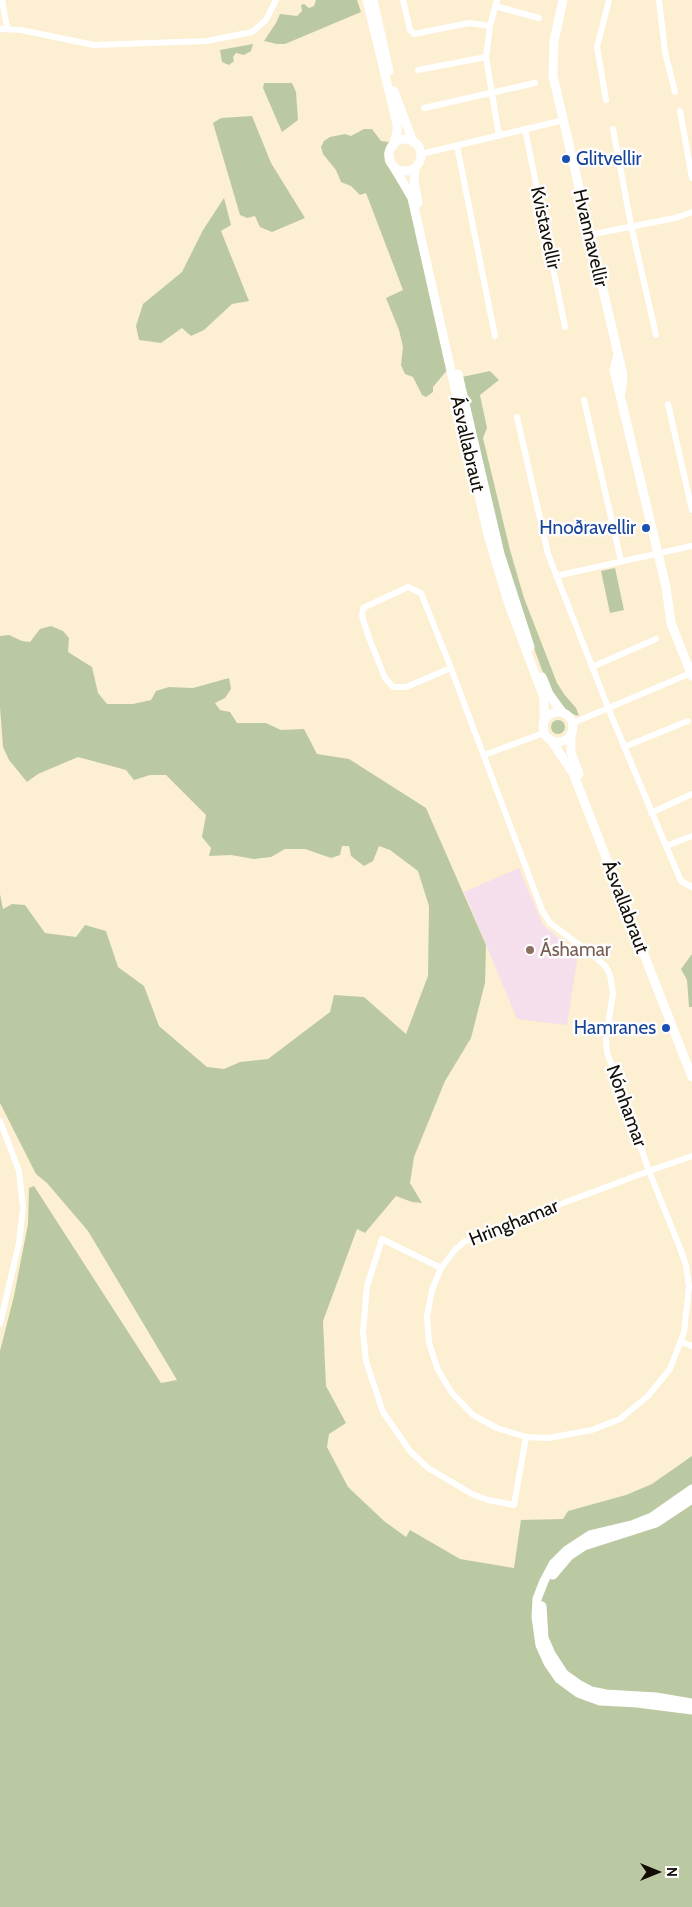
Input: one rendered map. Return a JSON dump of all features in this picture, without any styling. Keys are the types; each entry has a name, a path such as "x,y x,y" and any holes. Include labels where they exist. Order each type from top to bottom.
{"main road":[{"path":"367,0 397,124 397,132 390,157 394,167 407,171 415,168 421,154 413,142 395,96 373,0"},
{"name":"Hvannavellir","path":"563,0 554,41 552,67 617,358 614,370 621,392 666,588 670,623 691,674"},
{"path":"393,146 400,141 413,142"},
{"name":"Ásvallabraut","path":"394,167 412,198 488,535 508,605 544,698 544,719"},
{"name":"Ásvallabraut","path":"415,168 416,197 500,554 536,662 549,694 562,712"},
{"path":"562,712 569,716 573,723 571,735 560,742 550,740 544,733 544,719 550,713 562,712"},
{"name":"Ásvallabraut","path":"571,735 572,758 692,1063"},
{"name":"Ásvallabraut","path":"550,740 573,773 692,1077"},
{"path":"692,1489 666,1508 646,1519 590,1535 567,1550 553,1564 544,1581 537,1599 536,1618 543,1655 559,1678 578,1693 600,1701 637,1703 692,1710"},
{"path":"692,1499 656,1522 630,1532 592,1542 576,1550 551,1577 544,1594 542,1612 544,1638 551,1654 564,1674 584,1688 606,1694 661,1698 692,1703"}],"street":[{"path":"2,0 4,28 94,45 207,41 252,32 266,20 276,0"},
{"path":"403,0 410,30 414,34 469,23 490,26"},
{"path":"606,100 597,47 609,0"},
{"path":"659,0 661,26 675,92"},
{"path":"499,136 490,93 486,57 490,26 496,3 539,18"},
{"path":"418,70 486,57"},
{"path":"424,108 535,83"},
{"path":"680,111 692,178"},
{"path":"421,154 564,120"},
{"name":"Kvistavellir","path":"525,129 565,327"},
{"path":"612,129 630,226 656,335"},
{"path":"457,146 496,336"},
{"path":"589,235 675,218 692,212"},
{"path":"584,400 621,562"},
{"path":"668,404 692,510"},
{"path":"517,417 540,525 556,576 608,708 681,881 692,887"},
{"path":"556,576 692,546"},
{"path":"451,668 406,687 393,687 385,678 369,638 362,616 364,608 408,587 417,589 421,593 451,668 484,755 544,733"},
{"path":"592,667 656,639"},
{"path":"573,723 691,674"},
{"path":"624,747 688,721"},
{"name":"Nónhamar","path":"484,755 542,910 550,922 606,967 613,984 606,1048 649,1171"},
{"path":"652,813 692,794"},
{"path":"666,846 692,836"},
{"path":"0,1121 19,1171 23,1208 19,1243 0,1324"},
{"name":"Hringhamar","path":"649,1171 686,1265 688,1297 681,1342 676,1358 660,1383 634,1409 620,1419 598,1428 572,1435 548,1438 526,1437 497,1428 473,1415 452,1393 438,1370 429,1343 427,1316 432,1290 441,1268 455,1250 464,1242 486,1232 649,1171 692,1156"},
{"path":"441,1268 382,1239 367,1286 364,1332 366,1361 383,1412 410,1452 428,1468 472,1494 488,1500 514,1505 526,1437"},
{"path":"681,1342 692,1346"}],"shaded area":[{"name":"Áshamar","path":"519,868 543,925 578,954 567,1025 517,1019 464,892"}],"green space":[{"path":"316,0 357,0 361,12 285,44 264,41 280,14 297,16 302,11 301,5 304,4 309,8 314,6"},
{"path":"253,44 251,51 244,55 236,53 233,57 234,61 229,65 222,62 220,50"},
{"path":"264,83 292,83 296,92 298,120 282,132 263,88"},
{"path":"252,116 271,163 305,218 272,232 260,227 255,216 247,218 240,215 213,123 221,118"},
{"path":"364,129 372,129 381,141 389,142 384,153 385,162 408,198 448,369 433,387 433,392 426,397 422,395 413,377 405,374 401,365 403,347 399,330 386,298 403,290 366,193 360,195 351,186 341,182 336,170 323,154 321,147 324,141 330,137 345,134 351,136"},
{"path":"224,198 231,225 221,231 249,301 232,304 204,330 191,336 182,328 161,343 139,340 136,326 143,304 182,272 203,230"},
{"path":"490,371 499,380 480,395 487,428 483,438 510,550 524,598 557,683 576,708 579,716 572,714 562,706 548,686 511,586 462,377"},
{"path":"615,568 624,610 610,613 601,571"},
{"path":"51,626 63,631 69,638 68,652 92,667 98,693 107,704 133,704 151,700 156,691 169,687 193,688 229,678 231,689 225,698 215,703 220,710 230,712 237,723 266,723 281,730 304,729 317,754 349,759 426,808 486,945 485,983 471,1038 445,1081 414,1157 410,1183 422,1203 412,1202 396,1196 365,1233 357,1229 323,1321 326,1386 346,1423 329,1434 327,1447 348,1487 384,1521 406,1537 410,1530 460,1559 514,1568 521,1520 563,1519 568,1511 626,1495 652,1484 692,1456 692,1907 0,1907 0,1351 14,1296 28,1224 29,1188 34,1186 161,1383 177,1380 88,1231 47,1183 36,1174 0,1103 0,894 3,909 12,904 25,905 45,933 76,937 85,925 106,931 118,967 144,986 159,1026 207,1067 224,1069 240,1062 268,1059 330,1012 334,995 364,997 406,1034 428,976 429,906 418,871 390,850 379,846 373,861 364,866 351,856 349,846 342,846 340,855 331,858 305,849 285,849 271,857 254,859 231,855 209,856 211,848 202,837 206,815 166,775 150,775 134,780 126,770 78,757 38,774 27,782 9,760 3,747 0,707 0,636 9,635 22,641 30,642 40,629"},
{"path":"555,720 561,720 565,727 561,734 555,734 551,730 551,724"},
{"path":"692,954 692,1007 689,1007 687,980 681,969"}],"place":[{"name":"Glitvellir","path":"566,159"},
{"name":"Hnoðravellir","path":"646,528"},
{"name":"Áshamar","path":"530,950"},
{"name":"Hamranes","path":"666,1028"}]}
